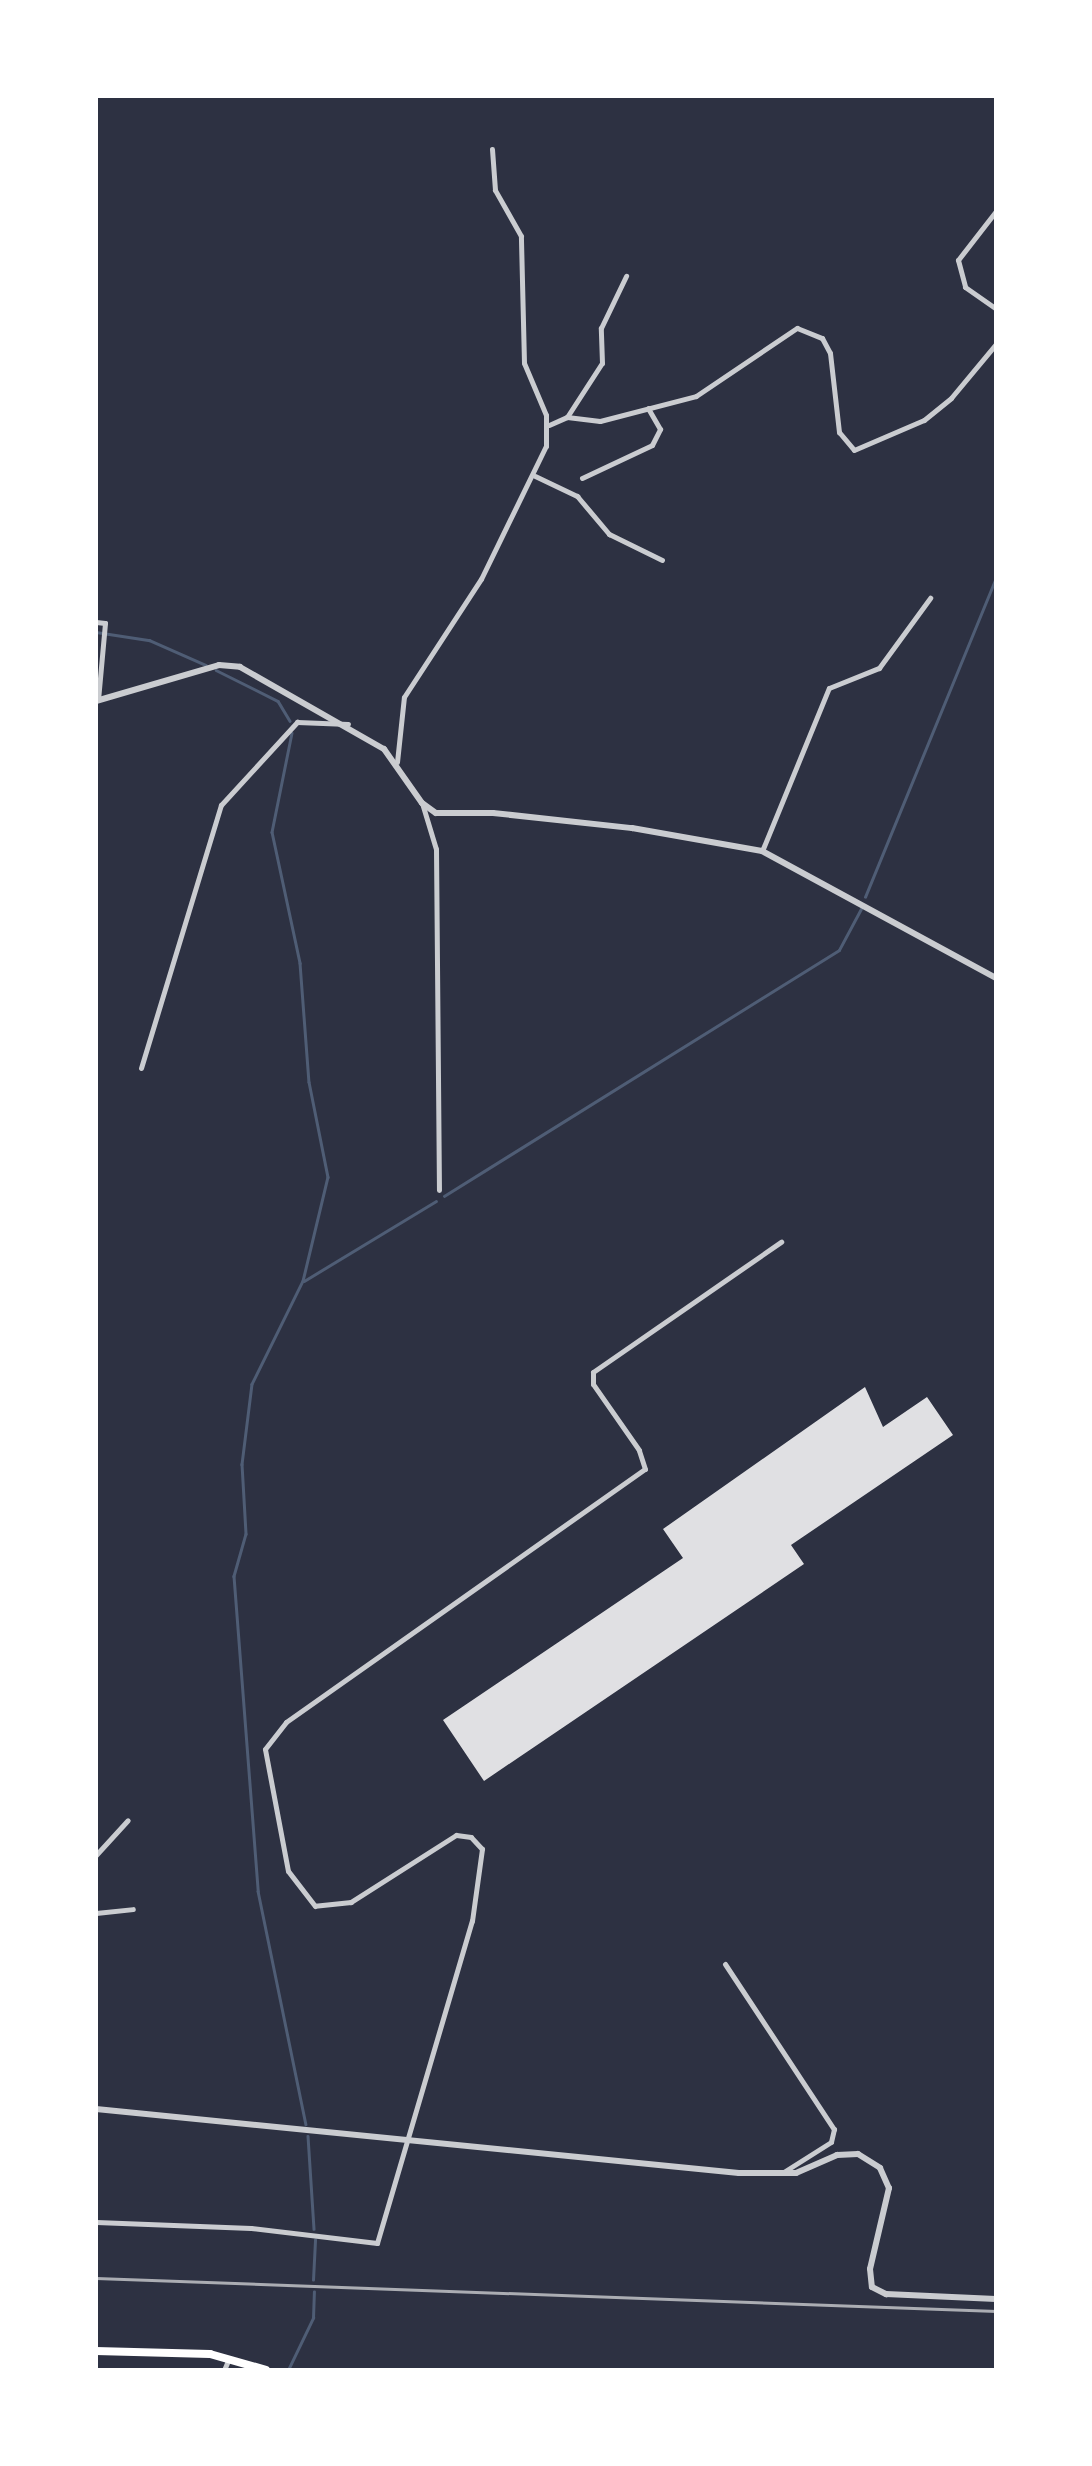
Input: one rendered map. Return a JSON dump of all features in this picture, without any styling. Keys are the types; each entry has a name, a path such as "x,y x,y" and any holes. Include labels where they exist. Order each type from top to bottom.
{"main road":[{"path":"96,2351 181,2351 229,2358 266,2370"}],"street":[{"path":"397,762 404,697 481,579 536,476 549,425 524,363 521,236 495,190 492,149"},
{"path":"996,211 958,260 965,287 996,309"},
{"path":"568,417 602,362 601,328 626,276"},
{"path":"549,425 568,417 600,421 696,396 797,328 807,329 830,353 839,432 854,450 924,419 951,398 996,344"},
{"path":"582,478 652,445 660,429 648,408"},
{"path":"536,476 577,496 609,534 662,560"},
{"path":"762,851 830,688 879,668 930,598"},
{"path":"96,622 104,627 97,700 235,666 348,724 397,762 422,803 436,849 439,1190"},
{"path":"141,1068 221,805 297,722 348,724"},
{"path":"422,803 436,813 493,813 632,828 762,851 996,978"},
{"path":"96,2222 251,2228 377,2243 472,1921 482,1849 471,1837 456,1835 351,1902 315,1906 288,1871 266,1763 268,1742 286,1722 645,1469 639,1450 593,1384 593,1372 781,1242"},
{"path":"96,1855 128,1820"},
{"path":"96,1913 133,1909"},
{"path":"725,1964 834,2129 831,2142 779,2175"},
{"path":"96,2109 779,2175 844,2153 867,2158 889,2188 870,2269 872,2287 886,2294 996,2299"},
{"path":"224,2370 229,2358"}],"building":[{"path":"865,1387 883,1427 927,1397 953,1435 791,1545 804,1564 484,1781 443,1720 683,1558 663,1529"}],"waterway":[{"path":"865,897 996,577"},
{"path":"96,632 149,640 206,665"},
{"path":"216,670 278,701 290,721"},
{"path":"292,733 272,832 300,963 309,1082 328,1177 303,1281 252,1384 242,1464 246,1534 234,1576 258,1891 306,2124"},
{"path":"444,1196 839,950 862,907"},
{"path":"304,1281 436,1201"},
{"path":"308,2136 314,2229"},
{"path":"313,2280 315,2240"},
{"path":"288,2370 313,2318 314,2292"}],"railway":[{"path":"96,2278 996,2311"}]}
